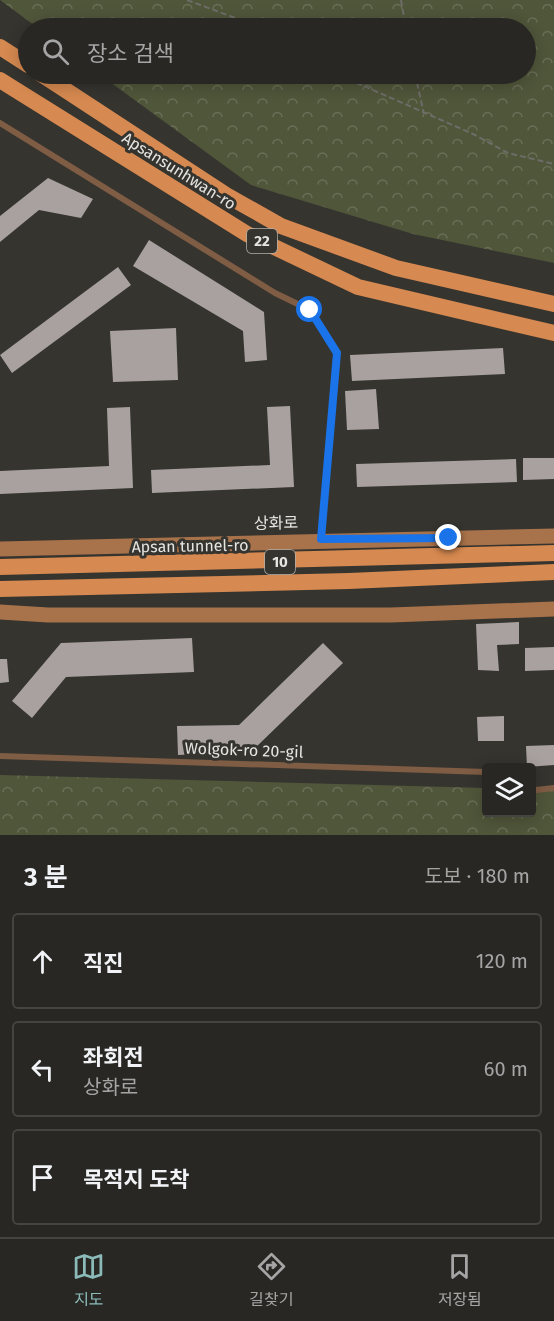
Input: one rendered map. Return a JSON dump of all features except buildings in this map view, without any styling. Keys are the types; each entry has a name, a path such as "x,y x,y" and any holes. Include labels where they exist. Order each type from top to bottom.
{"highway":[{"path":"0,47 18,59"},
{"name":"Apsansunhwan-ro","path":"0,80 247,234 358,287 554,333"},
{"name":"Apsansunhwan-ro","path":"56,84 226,195 281,226 396,268 554,304"},
{"name":"Apsan tunnel-ro","path":"3,567 554,553"},
{"name":"10","path":"4,589 349,581 554,572"}],"main road":[{"name":"상화로","path":"0,549 321,539 554,536"},
{"path":"0,612 48,615 391,615 554,609"}],"lane":[{"path":"0,123 275,293 310,310 337,353 321,539"},
{"name":"Wolgok-ro 20-gil","path":"0,756 482,772"},
{"path":"536,790 554,788"}],"path":[{"path":"187,0 235,18"},
{"path":"401,0 404,18"},
{"path":"359,84 473,134 508,153 554,164"},
{"path":"417,84 424,114"}],"green space":[{"path":"0,0 554,0 554,263 413,234 251,185 113,84 536,84 536,18 24,18"},
{"path":"0,775 482,788 482,817 536,817 536,788 554,788 554,835 0,835"}],"route":[{"path":"310,310 337,353 321,539 449,538"}]}
